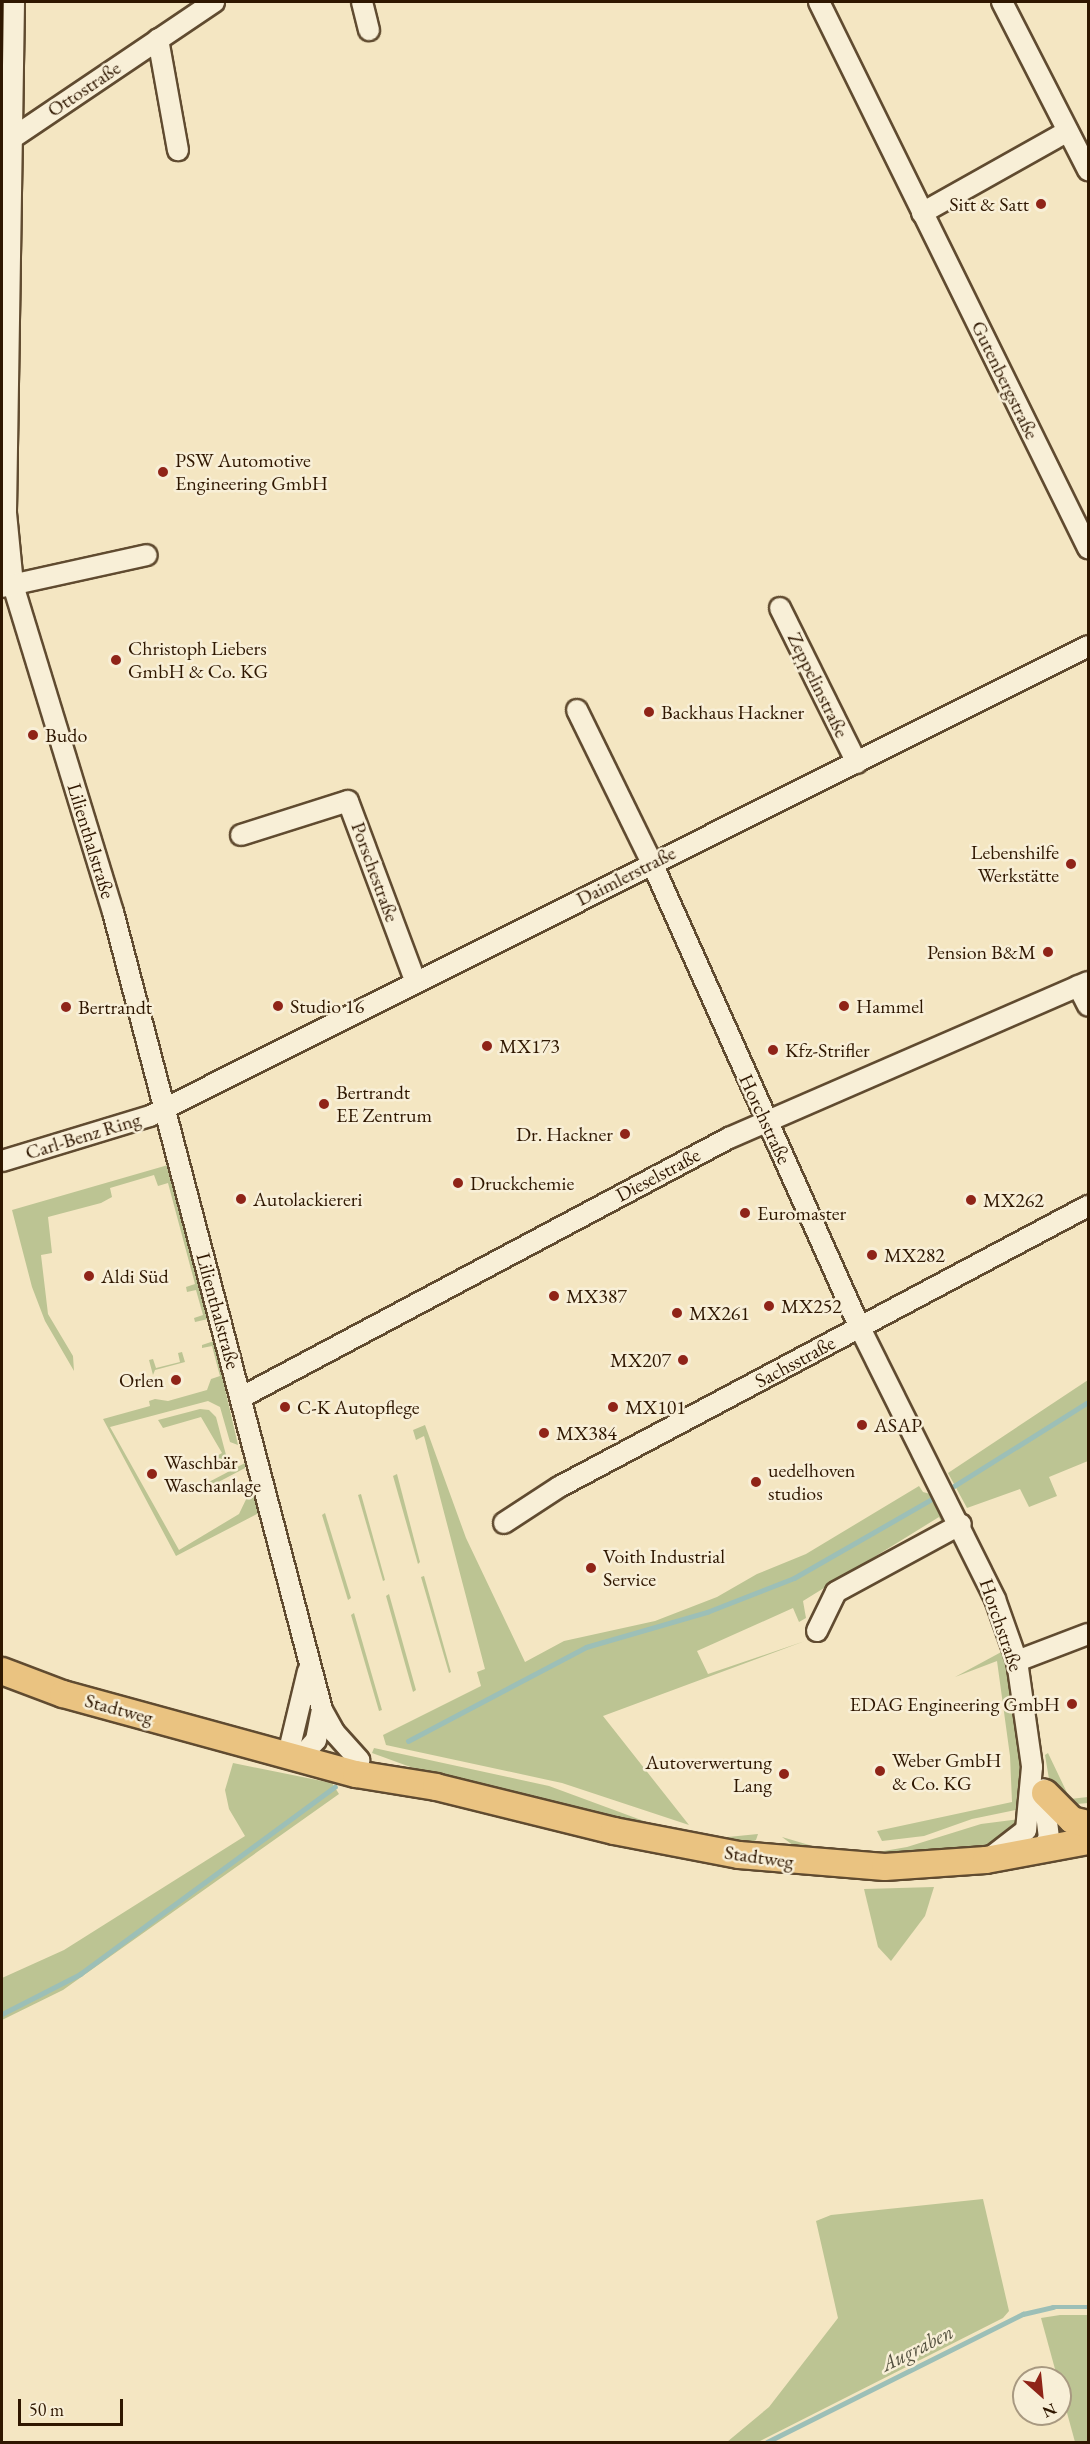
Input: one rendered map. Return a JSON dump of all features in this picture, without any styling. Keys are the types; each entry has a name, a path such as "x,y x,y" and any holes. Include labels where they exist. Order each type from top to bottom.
{"main road":[{"name":"Stadtweg","path":"2,1671 63,1694 251,1742 359,1760 436,1787"},
{"name":"Stadtweg","path":"301,1750 436,1787 614,1831 739,1856 885,1867 986,1860 1089,1842"},
{"path":"1045,1793 1072,1820 1089,1824"}],"street":[{"name":"Lilienthalstraße","path":"14,2 6,139 7,586 113,912 242,1397 322,1710 334,1732 359,1760"},
{"name":"Ottostraße","path":"6,139 214,2"},
{"path":"362,2 369,30"},
{"name":"Gutenbergstraße","path":"819,2 1089,548"},
{"path":"1002,2 1089,170"},
{"path":"158,39 178,150"},
{"path":"922,213 1068,131"},
{"path":"7,586 147,555"},
{"name":"Zeppelinstraße","path":"780,608 857,763"},
{"name":"Daimlerstraße","path":"164,1108 415,980 857,763 1089,646"},
{"name":"Horchstraße","path":"577,710 652,863 860,1328 960,1524 995,1599 1017,1661 1032,1767 1026,1830 986,1860"},
{"name":"Porschestraße","path":"241,834 348,801 415,980"},
{"path":"1083,984 1089,1006"},
{"name":"Dieselstraße","path":"242,1397 767,1121 1083,984"},
{"name":"Carl-Benz Ring","path":"2,1161 136,1122 164,1108"},
{"name":"Sachsstraße","path":"504,1523 559,1487 1089,1206"},
{"path":"817,1631 836,1592 960,1524"},
{"path":"1017,1661 1089,1634"},
{"name":"Lilienthalstraße","path":"301,1750 309,1665"},
{"path":"251,1742 301,1750 322,1710"},
{"name":"Horchstraße","path":"1032,1767 1045,1793 1049,1838 1040,1851"}],"green space":[{"path":"168,1165 208,1319 195,1322 194,1318 203,1315 196,1290 187,1292 186,1287 195,1284 168,1183 158,1186 154,1175 110,1188 112,1197 101,1203 48,1217 52,1253 41,1255 48,1314 73,1356 74,1371 45,1321 32,1287 12,1210"},
{"path":"214,1341 238,1445 230,1442 220,1407 208,1401 110,1427 179,1550 239,1514 252,1487 259,1513 176,1556 103,1419 150,1406 149,1401 155,1399 168,1401 207,1390 211,1379 220,1376 212,1346 202,1348 202,1345"},
{"path":"182,1352 185,1362 155,1370 153,1375 149,1360 153,1359 156,1368 180,1362 178,1353"},
{"path":"1088,1380 1088,1461 1049,1477 1057,1496 1029,1507 1020,1489 967,1508 948,1473"},
{"path":"200,1409 209,1410 216,1417 226,1455 223,1462 215,1457 222,1453 201,1417 163,1428 158,1420"},
{"path":"425,1425 466,1538 525,1662 564,1641 655,1621 717,1597 757,1574 806,1554 919,1486 923,1492 934,1495 947,1519 944,1527 939,1517 803,1601 806,1618 799,1622 793,1608 697,1651 708,1674 805,1641 603,1716 689,1825 562,1783 386,1745 383,1735 481,1686 477,1672 485,1669 424,1436 416,1440 413,1430"},
{"path":"245,1463 245,1468 209,1487 207,1483"},
{"path":"397,1474 420,1562 418,1564 393,1476"},
{"path":"361,1494 385,1580 383,1581 358,1495"},
{"path":"325,1513 351,1598 348,1600 322,1515"},
{"path":"424,1576 451,1672 449,1673 421,1577"},
{"path":"389,1594 416,1690 413,1692 386,1596"},
{"path":"354,1613 382,1710 379,1711 351,1615"},
{"path":"1005,1650 1020,1759 1020,1809 972,1819 924,1836 882,1841 877,1831 1012,1802 1010,1756 997,1661 955,1677"},
{"path":"374,1748 549,1786 652,1824 718,1838 758,1834 756,1840 745,1846 695,1839 438,1777 372,1753"},
{"path":"1048,1753 1070,1799 1088,1797 1088,1803 1065,1805 1049,1779 1045,1755"},
{"path":"233,1763 332,1783 339,1794 63,1990 2,2020 2,1978 64,1950 245,1836 229,1809 225,1790"},
{"path":"1020,1819 1010,1833 982,1847 900,1855 798,1849 782,1837 826,1850 878,1852 907,1847 981,1824"},
{"path":"934,1887 925,1916 891,1961 878,1947 864,1889"},
{"path":"983,2199 1009,2311 1003,2318 758,2442 727,2442 769,2407 838,2318 816,2221 831,2215"},
{"path":"1088,2315 1088,2442 1075,2442 1071,2426 1072,2366 1054,2366 1041,2318"}],"waterway":[{"path":"951,1488 1088,1402"},
{"path":"408,1741 586,1647 707,1612 794,1578 932,1499"},
{"path":"2,2014 80,1974 335,1787"},
{"name":"Augraben","path":"767,2442 1023,2314 1053,2307 1088,2307"}],"place":[{"name":"Sitt & Satt","path":"1041,204"},
{"name":"PSW Automotive Engineering GmbH","path":"163,472"},
{"name":"Christoph Liebers GmbH & Co. KG","path":"116,660"},
{"name":"Backhaus Hackner","path":"649,712"},
{"name":"Budo","path":"33,735"},
{"name":"Lebenshilfe Werkstätte","path":"1071,864"},
{"name":"Pension B&M","path":"1048,952"},
{"name":"Studio 16","path":"278,1006"},
{"name":"Hammel","path":"844,1006"},
{"name":"Bertrandt","path":"66,1007"},
{"name":"MX173","path":"487,1046"},
{"name":"Kfz-Strifler","path":"773,1050"},
{"name":"Bertrandt EE Zentrum","path":"324,1104"},
{"name":"Dr. Hackner","path":"625,1134"},
{"name":"Druckchemie","path":"458,1183"},
{"name":"Autolackiereri","path":"241,1199"},
{"name":"MX262","path":"971,1200"},
{"name":"Euromaster","path":"745,1213"},
{"name":"MX282","path":"872,1255"},
{"name":"Aldi Süd","path":"89,1276"},
{"name":"MX387","path":"554,1296"},
{"name":"MX252","path":"769,1306"},
{"name":"MX261","path":"677,1313"},
{"name":"MX207","path":"683,1360"},
{"name":"Orlen","path":"176,1380"},
{"name":"C-K Autopflege","path":"285,1407"},
{"name":"MX101","path":"613,1407"},
{"name":"ASAP","path":"862,1425"},
{"name":"MX384","path":"544,1433"},
{"name":"Waschbär Waschanlage","path":"152,1474"},
{"name":"uedelhoven studios","path":"756,1482"},
{"name":"Voith Industrial Service","path":"591,1568"},
{"name":"EDAG Engineering GmbH","path":"1072,1704"},
{"name":"Weber GmbH & Co. KG","path":"880,1771"},
{"name":"Autoverwertung Lang","path":"784,1774"}]}
